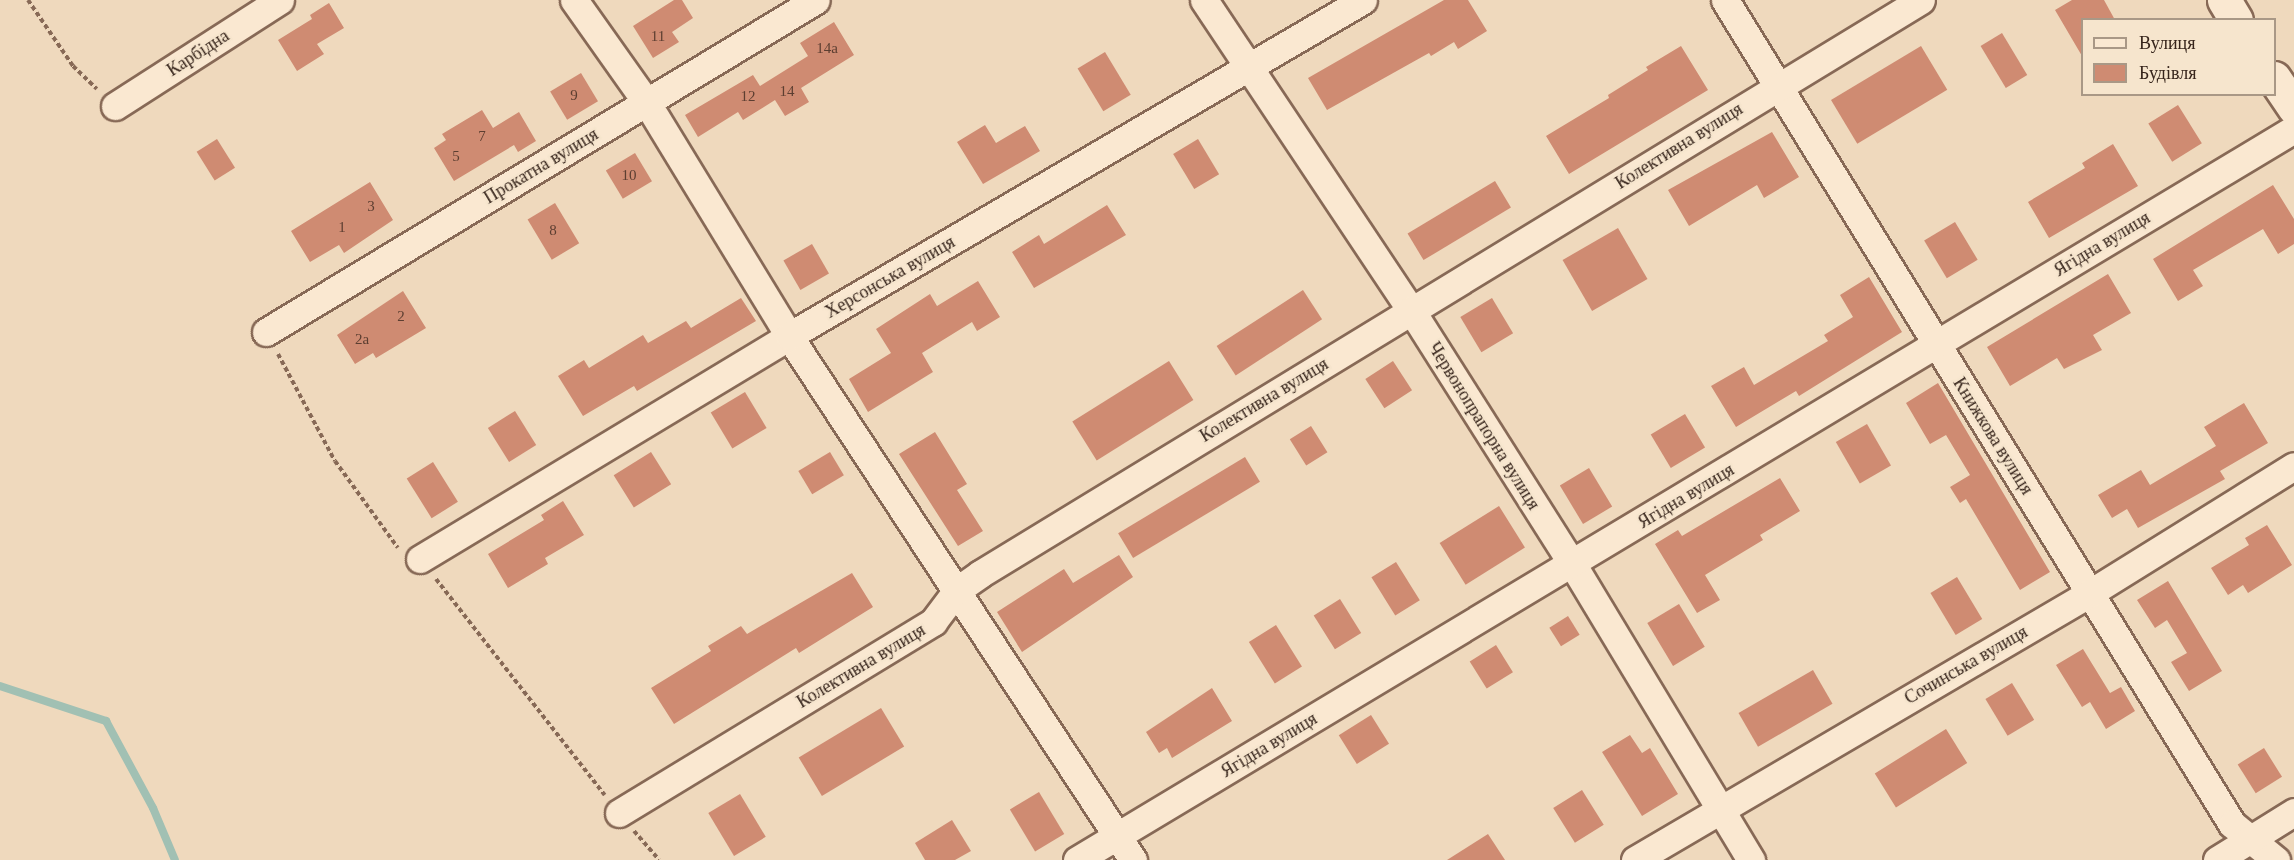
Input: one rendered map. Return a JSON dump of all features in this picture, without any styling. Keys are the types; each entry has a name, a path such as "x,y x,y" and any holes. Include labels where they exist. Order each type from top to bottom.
{"street":[{"name":"Карбідна","path":"115,106 280,0"},
{"path":"574,0 647,103 789,336 1133,860"},
{"name":"Прокатна вулиця","path":"266,332 816,0"},
{"name":"Червонопрапорна вулиця","path":"1204,0 1411,310 1573,565 1751,860"},
{"name":"Херсонська вулиця","path":"420,559 789,336 1364,0"},
{"name":"Книжкова вулиця","path":"1725,0 2232,824 2276,860"},
{"name":"Колективна вулиця","path":"619,813 933,622 956,591 1778,85 1921,0"},
{"path":"2224,0 2235,18"},
{"path":"2276,81 2294,108"},
{"name":"Ягідна вулиця","path":"1077,860 1573,565 1936,343 2294,129"},
{"name":"Сочинська вулиця","path":"1635,860 2090,593 2294,466"},
{"path":"2217,860 2294,813"}],"path":[{"path":"28,0 73,66 115,106"},
{"path":"266,332 335,461 394,545 420,559 619,813 659,860"}],"building":[{"path":"674,0 682,0 693,18 672,32 679,42 653,58 633,26"},
{"path":"1444,0 1468,0 1487,31 1458,49 1454,42 1431,56 1429,53 1327,110 1308,78"},
{"path":"2072,0 2104,0 2114,18 2081,18 2081,54 2055,10"},
{"path":"329,3 344,28 317,44 324,54 297,71 278,40 312,19 310,15"},
{"path":"834,22 854,55 801,88 809,102 785,116 775,100 743,120 738,112 698,137 685,115 753,75 760,86 808,56 800,43"},
{"path":"2002,33 2027,75 2006,88 1981,46"},
{"path":"1681,46 1708,90 1569,174 1546,136 1609,98 1608,95 1648,70 1646,67"},
{"path":"1921,46 1947,90 1857,144 1831,100"},
{"path":"1105,52 1131,95 1103,111 1078,68"},
{"path":"581,73 598,101 567,120 550,92"},
{"path":"2178,105 2202,143 2172,162 2148,124"},
{"path":"482,110 493,128 519,112 536,141 518,152 514,145 454,181 434,148 446,140 442,134"},
{"path":"985,125 996,143 1025,126 1040,151 983,184 957,142"},
{"path":"1772,132 1799,177 1764,198 1757,185 1689,226 1668,190"},
{"path":"217,139 235,168 215,181 197,152"},
{"path":"1198,139 1219,174 1194,189 1173,154"},
{"path":"2113,144 2138,186 2049,238 2028,202 2085,168 2082,163"},
{"path":"635,153 652,181 623,199 606,171"},
{"path":"1495,181 1511,208 1424,260 1408,234"},
{"path":"370,182 393,220 344,253 339,245 310,262 291,231"},
{"path":"2273,185 2294,219 2294,244 2278,254 2263,229 2193,270 2203,286 2178,301 2153,259"},
{"path":"555,203 579,243 552,260 528,219"},
{"path":"1107,205 1126,235 1034,288 1012,252 1039,235 1044,244"},
{"path":"1955,222 1978,260 1947,278 1924,241"},
{"path":"1618,228 1648,279 1592,311 1563,260"},
{"path":"812,244 829,273 800,290 783,260"},
{"path":"2108,274 2131,313 2093,335 2102,350 2064,369 2057,358 2010,386 1987,347"},
{"path":"1869,277 1902,332 1799,396 1796,391 1736,427 1711,386 1744,367 1754,385 1828,341 1824,335 1853,317 1840,295"},
{"path":"978,281 1000,317 977,331 972,322 922,353 933,372 868,412 849,379 891,353 876,329 930,294 937,306"},
{"path":"1303,290 1322,319 1236,375 1217,346"},
{"path":"403,291 426,328 376,358 373,353 355,364 337,335"},
{"path":"741,298 756,321 637,391 634,386 583,416 558,376 584,360 589,368 643,335 648,343 686,321 691,328"},
{"path":"1492,298 1513,333 1481,352 1460,317"},
{"path":"1169,361 1193,400 1097,460 1072,421"},
{"path":"1393,361 1412,390 1384,408 1365,379"},
{"path":"1938,383 2050,572 2020,590 1966,499 1960,503 1950,487 1970,475 1946,435 1930,444 1906,403"},
{"path":"745,392 767,428 732,449 711,413"},
{"path":"2244,403 2268,443 2220,471 2225,479 2138,528 2127,509 2112,518 2098,495 2141,470 2150,485 2216,446 2204,427"},
{"path":"515,411 536,445 509,462 488,428"},
{"path":"1685,414 1705,447 1671,468 1651,435"},
{"path":"1867,424 1891,466 1860,484 1836,442"},
{"path":"1311,426 1327,452 1306,466 1290,439"},
{"path":"935,432 967,484 957,490 983,531 958,546 899,454"},
{"path":"651,452 671,484 634,508 614,475"},
{"path":"830,452 844,475 812,494 798,471"},
{"path":"1245,457 1260,482 1133,558 1118,533"},
{"path":"433,462 458,502 432,518 407,478"},
{"path":"1589,468 1612,507 1583,524 1560,486"},
{"path":"1780,478 1800,511 1760,535 1763,540 1705,575 1720,600 1697,613 1655,544 1678,530 1682,536"},
{"path":"563,501 584,535 545,558 548,564 508,588 488,554 544,520 541,515"},
{"path":"1499,506 1525,548 1466,585 1440,543"},
{"path":"2267,525 2292,565 2248,593 2243,585 2228,595 2211,568 2249,545 2245,538"},
{"path":"1119,555 1133,577 1022,652 997,612 1064,569 1073,583"},
{"path":"1396,562 1420,600 1395,616 1371,577"},
{"path":"852,573 873,607 799,653 796,648 674,724 651,688 711,651 708,646 741,626 747,634"},
{"path":"1957,577 1982,619 1956,635 1930,593"},
{"path":"2168,581 2222,671 2189,691 2171,662 2187,653 2167,620 2155,628 2137,600"},
{"path":"1340,599 1361,633 1335,649 1314,615"},
{"path":"1679,604 1705,647 1673,666 1647,623"},
{"path":"1568,616 1580,635 1561,646 1549,628"},
{"path":"1276,625 1302,667 1275,684 1249,642"},
{"path":"1496,645 1513,672 1487,689 1470,661"},
{"path":"2083,649 2110,693 2121,687 2135,711 2106,729 2090,702 2082,707 2056,665"},
{"path":"1813,670 1832,704 1758,747 1739,713"},
{"path":"2012,683 2034,720 2008,736 1985,699"},
{"path":"1212,688 1232,721 1172,758 1167,748 1159,753 1146,732"},
{"path":"881,708 904,747 822,796 799,757"},
{"path":"1371,715 1389,744 1357,764 1339,735"},
{"path":"1946,729 1967,763 1896,807 1875,774"},
{"path":"1630,735 1642,753 1650,748 1678,794 1642,816 1602,752"},
{"path":"2264,748 2282,777 2256,793 2238,764"},
{"path":"1582,790 1604,825 1575,843 1553,808"},
{"path":"1039,792 1064,834 1035,852 1010,810"},
{"path":"740,794 766,837 734,856 708,813"},
{"path":"952,820 971,851 955,860 925,860 915,843"},
{"path":"1488,834 1505,860 1447,860"}],"waterway":[{"path":"0,686 106,721 153,808 175,860"}]}
